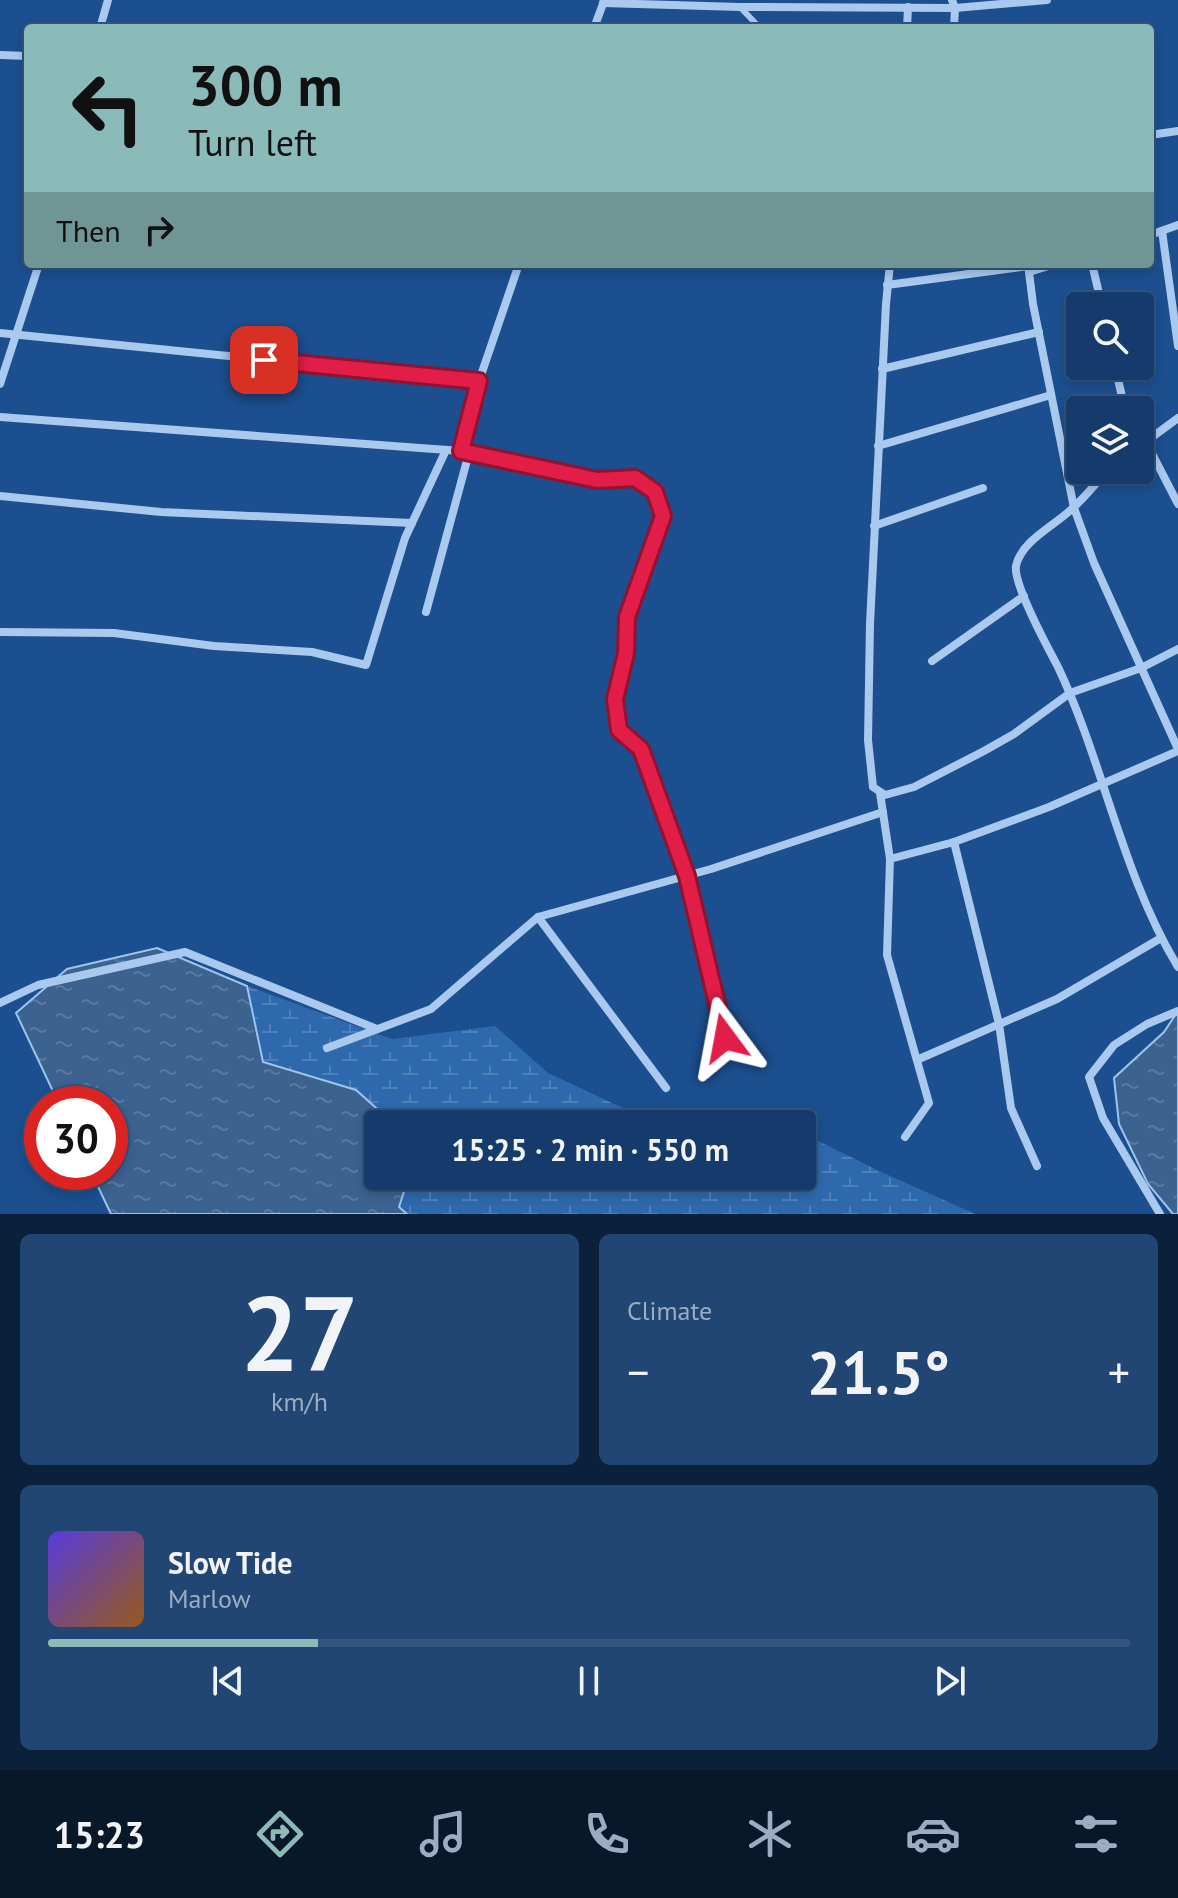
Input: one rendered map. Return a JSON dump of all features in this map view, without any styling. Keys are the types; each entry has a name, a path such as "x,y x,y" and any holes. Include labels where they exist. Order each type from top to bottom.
{"street":[{"path":"101,24 108,0"},
{"path":"595,24 603,1 740,7 908,7 1047,0"},
{"path":"907,24 908,7"},
{"path":"0,55 24,56"},
{"path":"1154,134 1178,131"},
{"path":"1154,234 1178,225"},
{"path":"1162,231 1178,346"},
{"path":"0,384 38,268"},
{"path":"426,612 479,381 518,268"},
{"path":"889,268 874,526 868,740 873,787 880,793 895,794 914,787 1014,734 1070,693 1141,668 1178,649"},
{"path":"887,285 1021,268"},
{"path":"890,859 954,842 1049,807 1178,750 1094,563 1074,508 1029,268"},
{"path":"1093,268 1099,292"},
{"path":"882,369 1039,332"},
{"path":"0,333 479,381"},
{"path":"878,446 1051,395"},
{"path":"0,417 465,452 597,480 635,478 655,492 663,516 627,617 626,653 615,699 619,730 641,749 687,876 725,1038"},
{"path":"1154,436 1178,418"},
{"path":"0,632 114,633 214,646 312,652 366,665 412,523 446,450"},
{"path":"1154,463 1178,504"},
{"path":"1095,484 1074,508 1025,547 1015,571 1070,693 1161,938 1178,967"},
{"path":"874,526 983,488"},
{"path":"0,496 161,512 412,523"},
{"path":"932,661 1024,596"},
{"path":"880,793 890,859 887,955 929,1103 905,1137"},
{"path":"327,1048 431,1009 538,917 687,876 883,812"},
{"path":"954,842 999,1024 1011,1108 1037,1166"},
{"path":"538,917 666,1088"},
{"path":"919,1059 1057,999 1161,938"},
{"path":"0,1003 38,985 185,952 377,1029"},
{"path":"1160,1214 1103,1118 1089,1077 1114,1045 1147,1024 1178,1011"}],"lane":[{"path":"740,7 756,24"}],"green space":[{"path":"247,986 392,1039 495,1026 548,1073 625,1110 378,1110 356,1090 263,1062"},
{"path":"816,1140 975,1214 407,1214 399,1207 404,1190 816,1190"}],"water":[{"path":"157,948 247,986 263,1062 356,1090 378,1110 364,1110 364,1190 404,1190 399,1207 407,1214 111,1214 100,1190 128,1190 128,1086 50,1086 16,1013 67,969"},
{"path":"1178,1011 1178,1214 1173,1214 1148,1184 1119,1124 1114,1078 1164,1032"}],"route":[{"path":"264,360 479,381 461,451 597,480 635,478 655,492 663,516 627,617 626,653 615,699 619,730 641,749 687,876 725,1038"}]}
